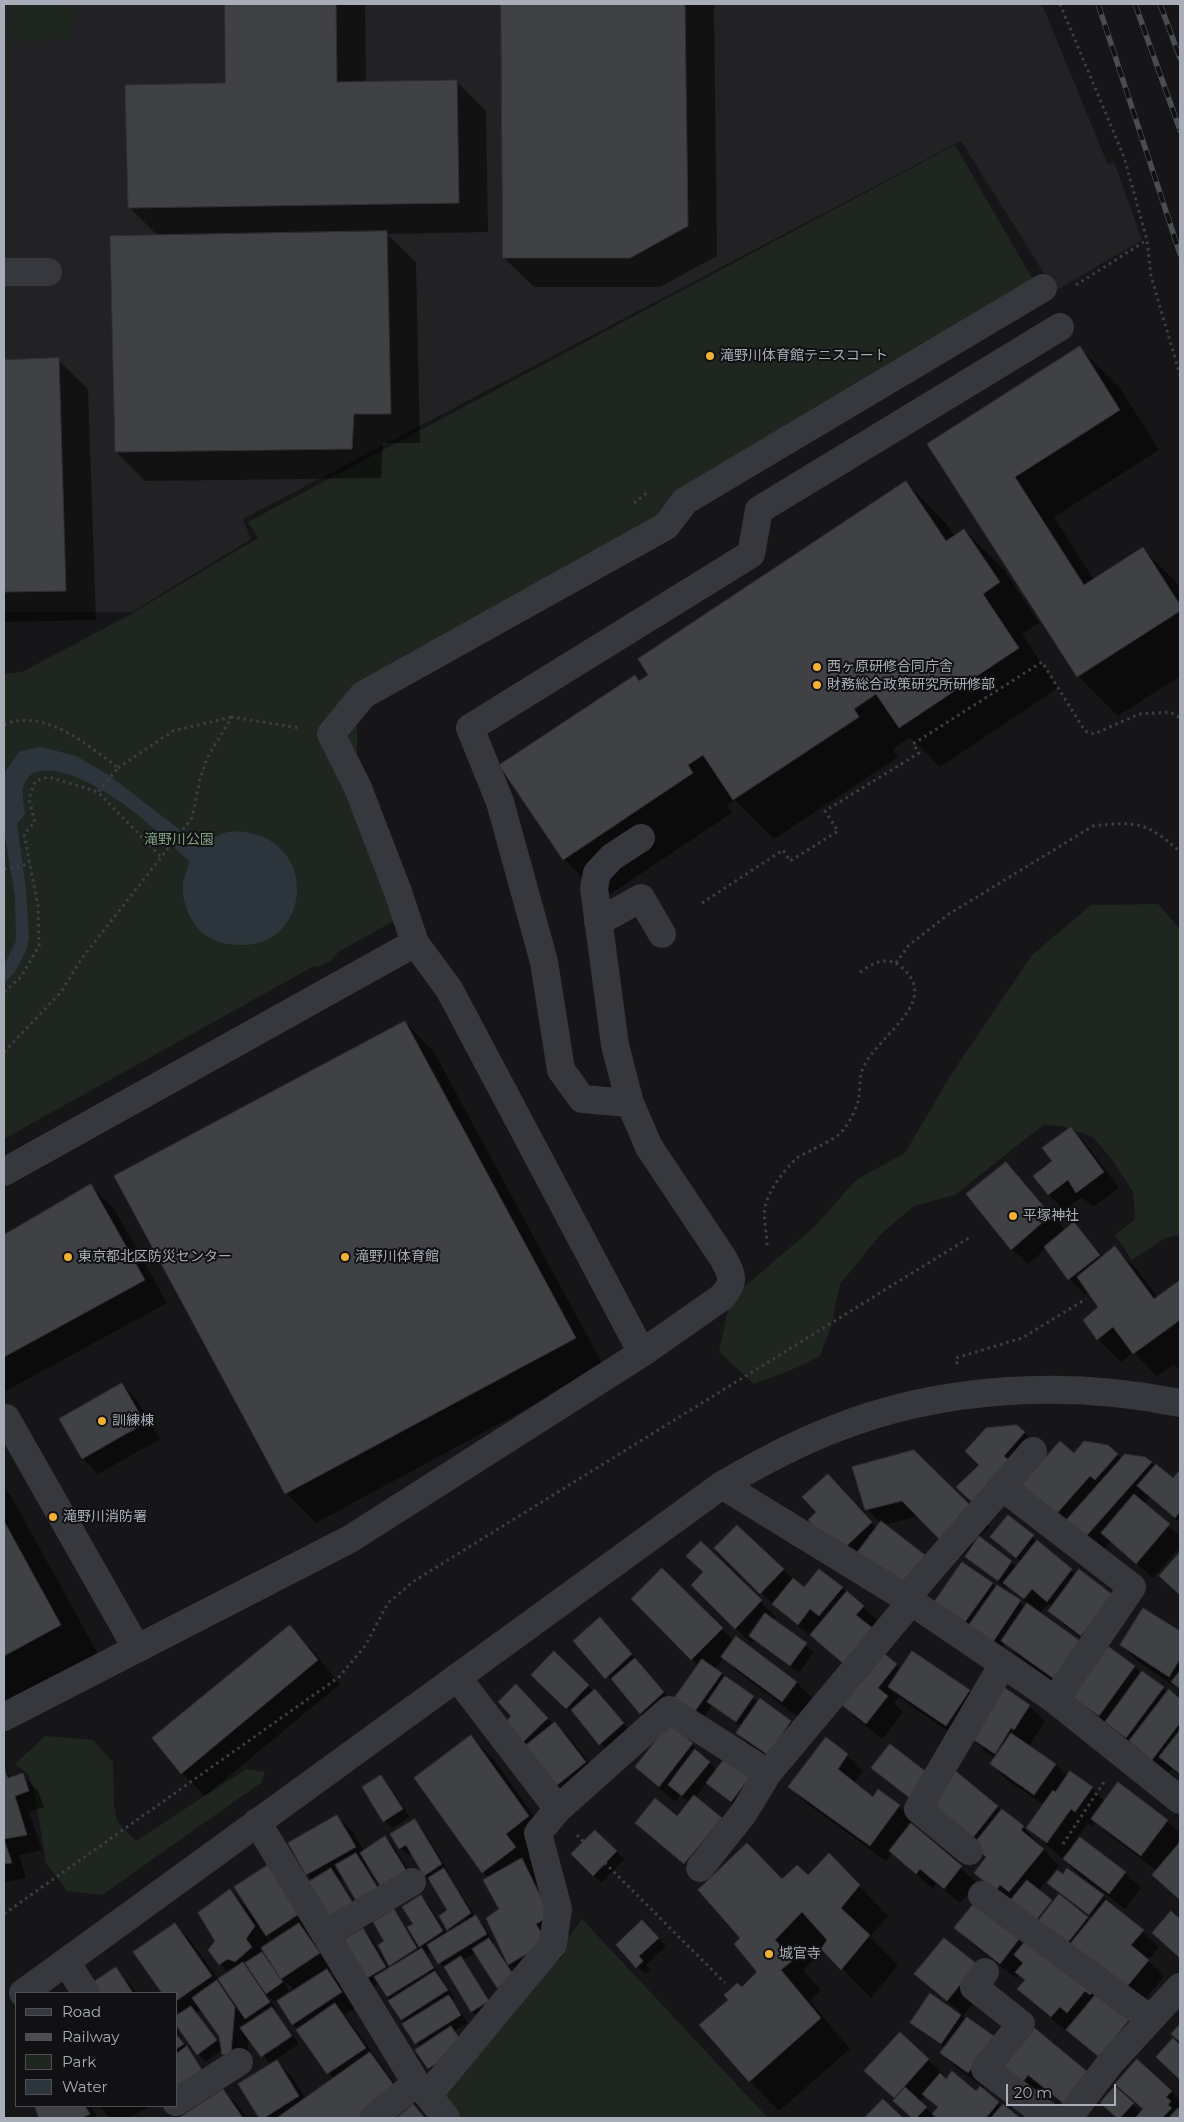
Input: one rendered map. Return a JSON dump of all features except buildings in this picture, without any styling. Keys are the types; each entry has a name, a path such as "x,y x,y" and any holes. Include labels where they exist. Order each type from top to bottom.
{"street":[{"path":"4,272 48,272"},
{"path":"642,1353 449,989 415,943 398,892 358,788 331,734 363,695 666,526 685,501 1043,288"},
{"path":"630,1103 582,1099 561,1070 544,962 500,802 470,728 751,554 759,510 1060,327"},
{"path":"4,1717 350,1540 642,1353 722,1297 731,1287 731,1274 649,1146 630,1103 614,1045 594,888 597,873 612,857 641,838"},
{"path":"598,922 641,898 662,934"},
{"path":"4,1172 415,943"},
{"path":"24,1992 722,1485 769,1459 836,1428 895,1409 980,1394 1035,1390 1118,1392 1180,1403"},
{"path":"6,1418 137,1649"},
{"path":"700,1868 744,1814 768,1773 1032,1452"},
{"path":"722,1485 909,1600 1003,1664 1055,1700 1180,1800"},
{"path":"1002,1487 1132,1587 1055,1700"},
{"path":"969,1852 918,1809 1003,1664"},
{"path":"457,1678 564,1819"},
{"path":"373,2118 422,2089 553,1944 558,1909 538,1833 564,1819 669,1710 768,1773"},
{"path":"257,1822 422,2089 446,2118"},
{"path":"325,1934 412,1882"},
{"path":"982,1895 1150,2019"},
{"path":"66,1962 85,1992"},
{"path":"985,1972 974,1988 1020,2024 985,2069 1050,2118"},
{"path":"1068,2118 1111,2062 1150,2019 1177,1996"},
{"path":"178,2102 239,2062"}],"path":[{"path":"1060,4 1124,157 1147,240 1150,276 1180,375"},
{"path":"1043,288 1052,299 1147,240"},
{"path":"702,903 783,850 790,861 838,831 825,811 919,753 913,744 1042,662 1085,731 1094,734 1139,714 1170,712 1180,718"},
{"path":"98,791 118,768 173,731 232,717 331,734"},
{"path":"4,1052 61,992 82,958 192,818 200,779 208,756 232,717"},
{"path":"4,725 11,722 43,722 71,734 118,768"},
{"path":"4,992 22,976 39,946 38,906 24,834 35,822 29,799 36,781 49,777 98,791 161,857"},
{"path":"896,963 909,945 949,914 1093,826 1120,823 1140,824 1162,835 1180,852"},
{"path":"4,869 30,864"},
{"path":"768,1246 765,1208 773,1187 796,1159 828,1142 845,1128 858,1101 862,1070 872,1051 908,1014 915,1001 915,983 907,971 896,963 886,960 873,963 859,973"},
{"path":"4,1914 340,1677 365,1646 388,1603 414,1580 972,1236"},
{"path":"956,1358 1022,1338 1086,1298"},
{"path":"1063,1844 1123,1755"},
{"path":"564,1819 725,1983"}],"shaded area":[{"path":"4,4 1042,4 1108,165 1114,162 1142,240 1055,291 961,141 243,519 251,539 132,612 4,612"}],"green space":[{"path":"4,4 7,4 10,117 4,117"},
{"path":"10,4 76,4 74,39 10,42"},
{"name":"滝野川公園","path":"955,145 1046,302 357,707 357,761 412,911 338,952 332,960 320,967 314,966 4,1139 4,674 22,672 131,614 258,538 248,522"},
{"path":"1158,904 1180,929 1180,1235 1165,1238 1132,1260 1115,1235 1135,1219 1133,1192 1114,1162 1093,1137 1062,1126 1043,1125 955,1195 914,1206 881,1234 840,1284 832,1323 820,1356 789,1371 754,1384 719,1352 730,1299 815,1226 856,1180 905,1153 952,1073 1032,955 1091,905"},
{"path":"45,1736 93,1740 113,1762 114,1804 117,1821 136,1841 246,1769 265,1772 262,1782 102,1895 67,1891 46,1863 34,1790 28,1774 15,1764"},
{"path":"582,1919 768,2118 454,2118 436,2096 527,1995"}],"water":[{"path":"41,747 76,756 110,776 201,846 221,834 238,832 261,836 279,847 291,863 296,881 296,899 291,917 280,931 264,941 233,945 209,937 199,930 191,919 184,899 183,883 189,861 121,802 92,784 55,771 33,773 24,784 25,814 17,824 26,889 29,936 27,949 15,972 4,983 4,965 16,941 15,897 4,829 4,773 20,751"}],"railway":[{"path":"1098,4 1180,254"},
{"path":"1135,4 1180,130"},
{"path":"1160,4 1180,58"}],"place":[{"name":"滝野川体育館テニスコート","path":"710,356"},
{"name":"西ヶ原研修合同庁舎","path":"817,667"},
{"name":"財務総合政策研究所研修部","path":"817,685"},
{"name":"平塚神社","path":"1013,1216"},
{"name":"東京都北区防災センター","path":"68,1257"},
{"name":"滝野川体育館","path":"345,1257"},
{"name":"訓練棟","path":"102,1421"},
{"name":"滝野川消防署","path":"53,1517"},
{"name":"城官寺","path":"769,1954"}]}
